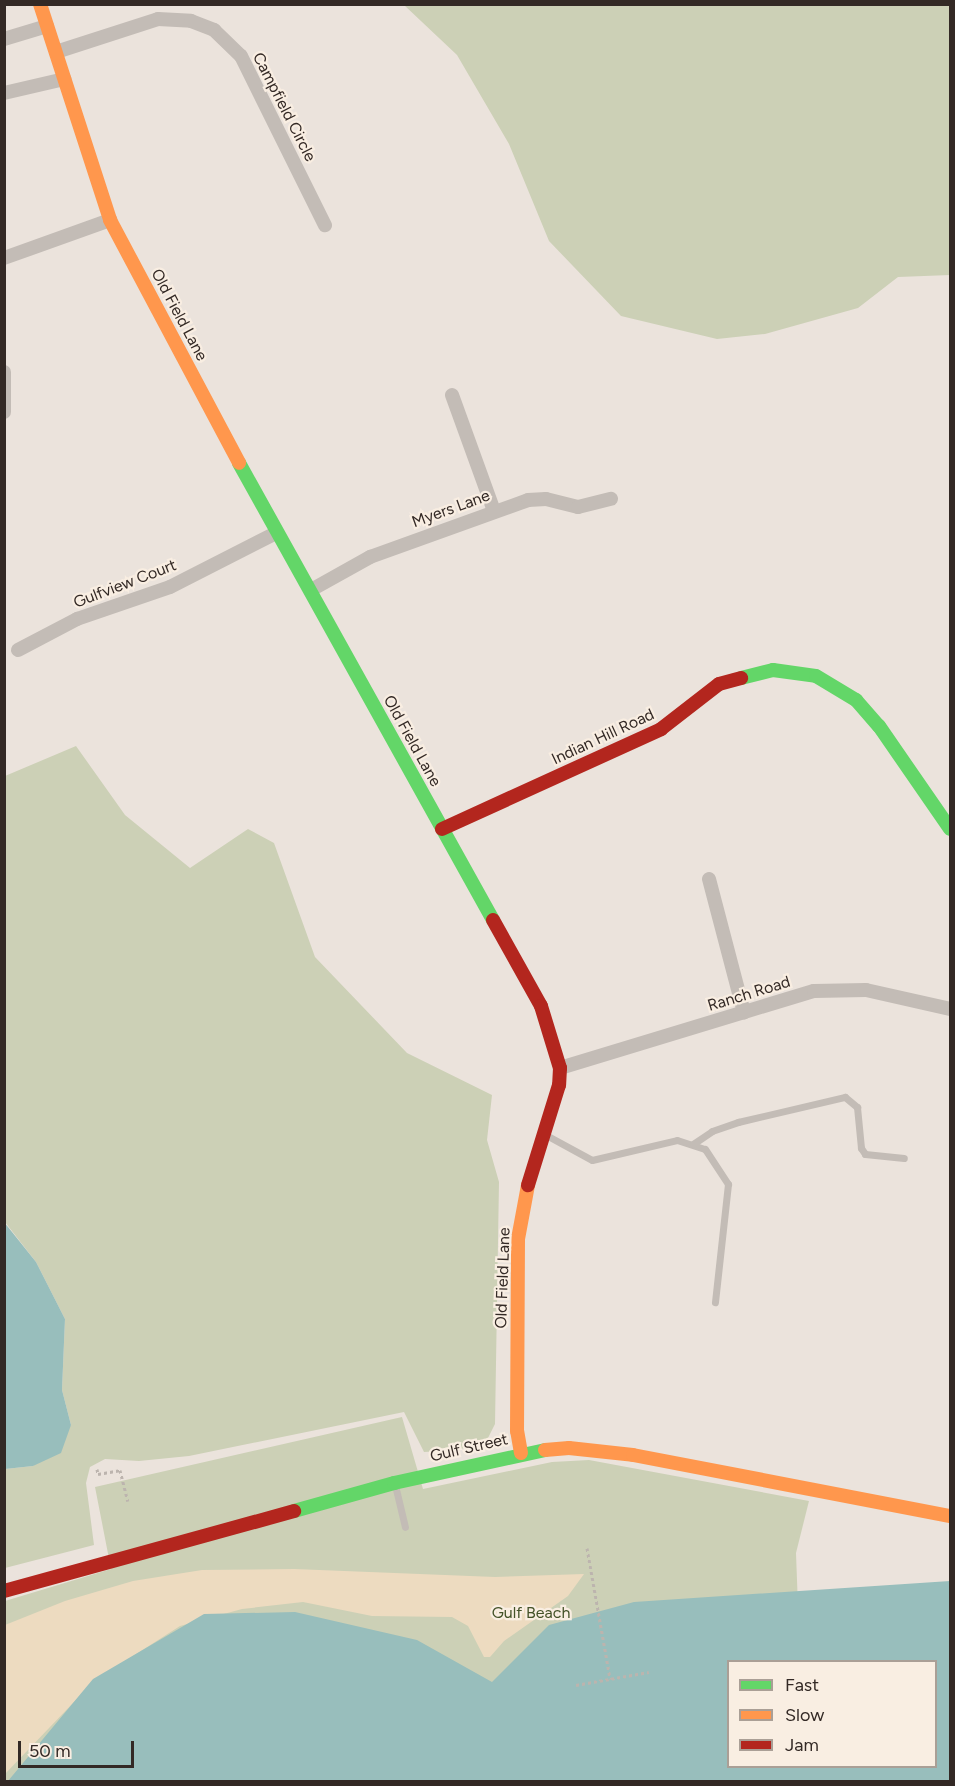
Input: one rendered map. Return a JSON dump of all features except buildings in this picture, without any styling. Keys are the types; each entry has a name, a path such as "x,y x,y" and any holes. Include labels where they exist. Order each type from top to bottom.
{"street":[{"name":"Old Field Lane","path":"40,4 110,220 276,533 311,590 541,1006 560,1068 546,1135 529,1181 518,1239 517,1431 521,1453"},
{"name":"Campfield Circle","path":"56,52 158,19 191,21 214,30 241,56 325,225"},
{"path":"4,39 46,26"},
{"path":"4,93 64,79"},
{"path":"4,258 110,220"},
{"path":"4,372 4,412"},
{"path":"452,395 494,511"},
{"name":"Myers Lane","path":"311,590 370,556 528,500 546,499 578,507 611,499"},
{"name":"Gulfview Court","path":"18,650 77,619 170,587 276,533"},
{"name":"Indian Hill Road","path":"442,829 661,729 719,684 773,670 816,676 856,700 879,726 951,829"},
{"path":"709,879 744,1012"},
{"name":"Ranch Road","path":"560,1068 831,988 866,990 951,1010"},
{"name":"Gulf Street","path":"4,1591 394,1483 521,1453 569,1448 600,1450 951,1516"}],"lane":[{"path":"693,1144 712,1131 738,1122 845,1097 857,1107 861,1148 865,1154 904,1158"},
{"path":"546,1135 592,1160 677,1140 705,1149 728,1184 715,1302"},
{"path":"394,1483 405,1527"}],"path":[{"path":"97,1469 98,1474 120,1470 128,1501"},
{"path":"587,1548 610,1679"},
{"path":"576,1685 649,1672"}],"green space":[{"path":"404,5 950,5 950,275 898,277 858,308 765,334 717,339 621,316 549,241 509,144 457,55"},
{"path":"76,746 125,815 190,868 248,829 274,843 315,957 407,1053 492,1095 487,1140 499,1182 495,1424 486,1442 457,1450 424,1452 404,1412 189,1456 139,1461 105,1459 90,1467 86,1483 94,1545 5,1568 5,1469 33,1466 71,1425 62,1390 65,1319 36,1262 5,1222 5,776"},
{"name":"Gulf Beach","path":"402,1417 423,1489 552,1462 589,1460 809,1501 796,1553 800,1660 727,1660 727,1662 112,1781 5,1782 5,1601 111,1569 95,1487"}],"sand":[{"name":"Gulf Beach","path":"294,1569 495,1577 584,1574 568,1596 504,1641 490,1657 484,1657 468,1626 452,1617 372,1616 303,1602 242,1609 180,1626 94,1681 5,1774 5,1625 65,1601 133,1581 202,1570"}],"water":[{"path":"4,1222 36,1262 65,1319 62,1390 71,1425 61,1453 33,1466 5,1469"},
{"path":"950,1581 950,1781 8,1781 93,1679 204,1614 295,1612 417,1640 492,1682 549,1625 634,1602"}],"traffic: fast":[{"path":"239,463 493,920"},
{"path":"741,678 773,670 816,676 856,700 879,726 950,829"},
{"path":"294,1511 394,1483 545,1450"}],"traffic: slow":[{"path":"40,4 110,220 239,463"},
{"path":"521,1453 517,1431 518,1239 528,1185"},
{"path":"545,1450 569,1448 633,1455 950,1516"}],"traffic: jam":[{"path":"442,829 661,729 719,684 741,678"},
{"path":"493,920 541,1006 560,1068 559,1085 528,1185"},
{"path":"4,1591 294,1511"}]}
